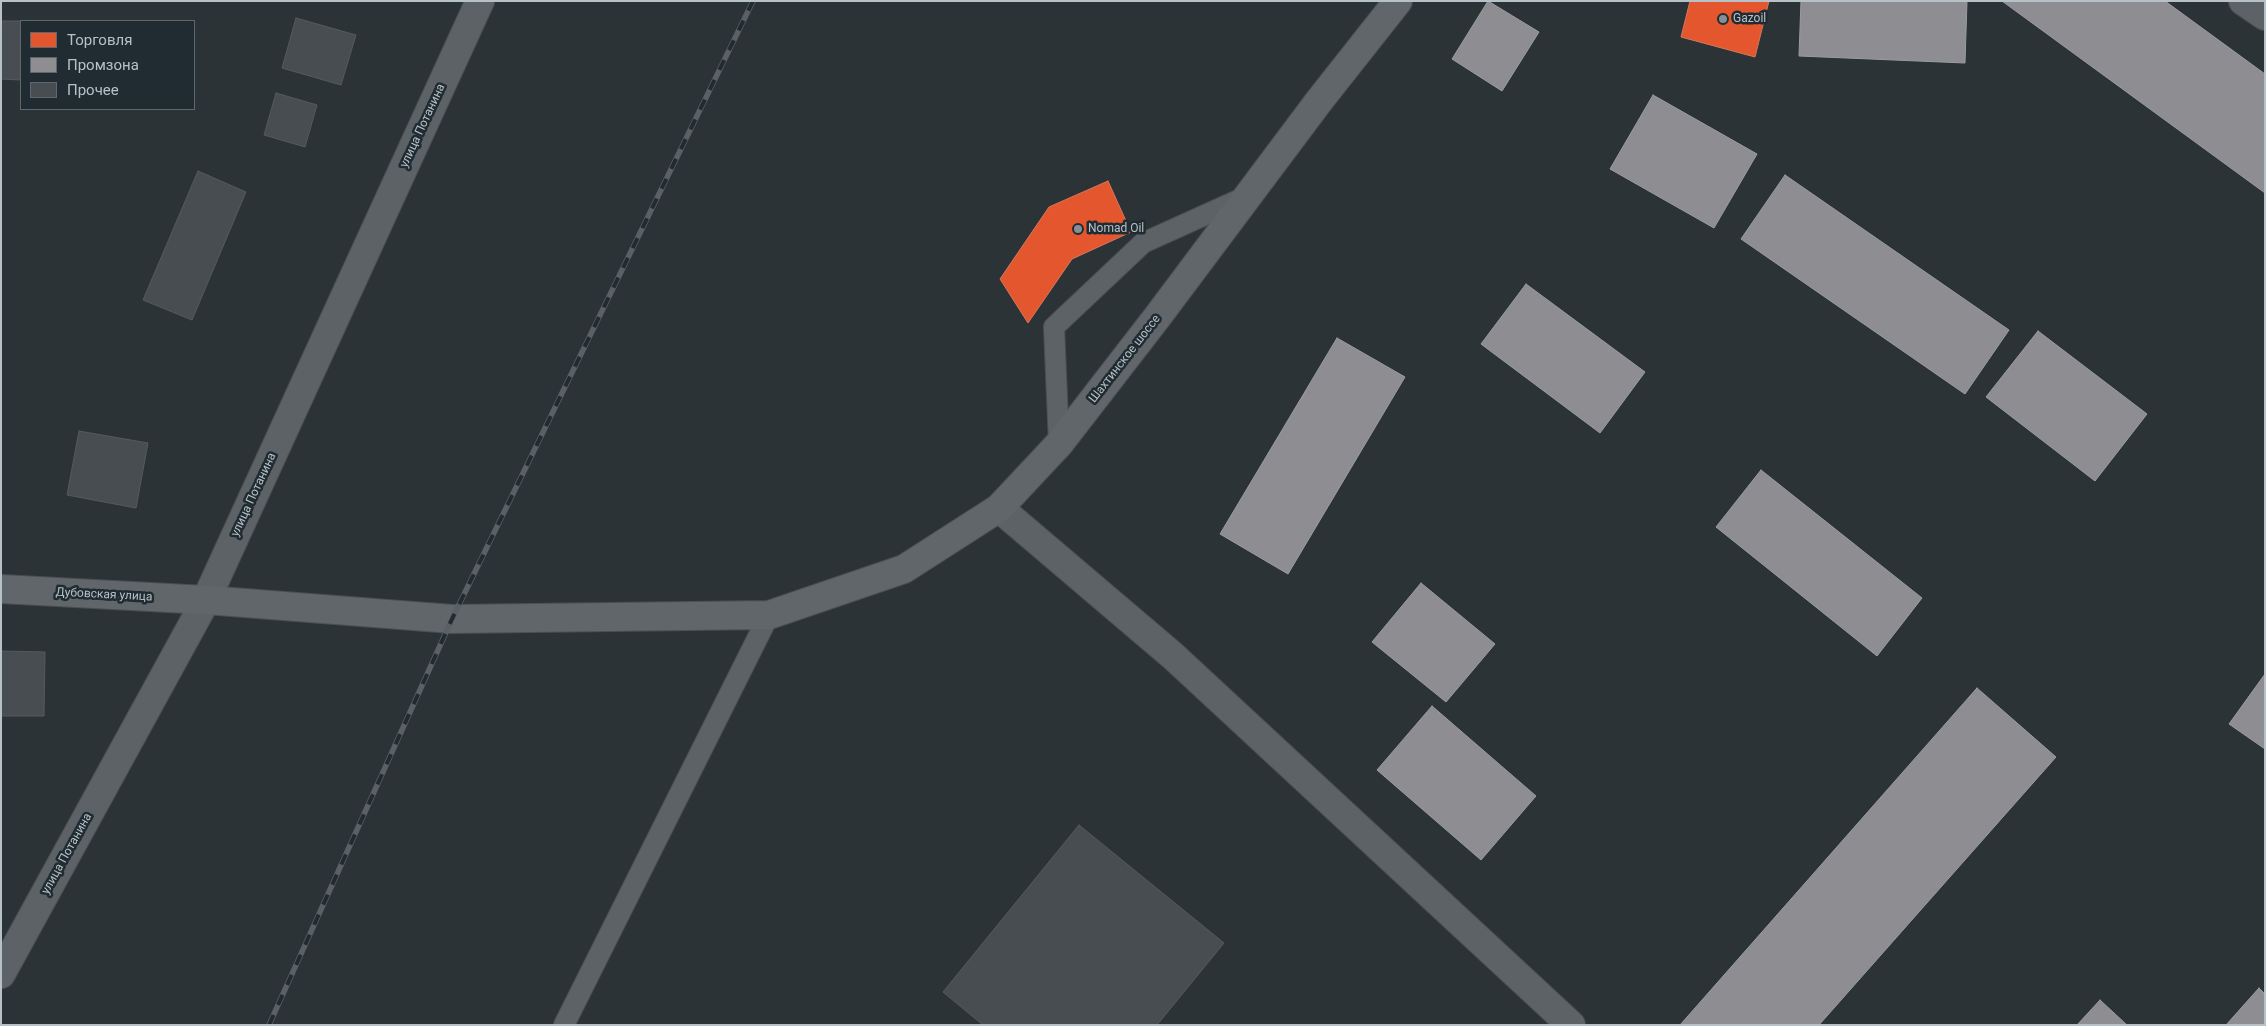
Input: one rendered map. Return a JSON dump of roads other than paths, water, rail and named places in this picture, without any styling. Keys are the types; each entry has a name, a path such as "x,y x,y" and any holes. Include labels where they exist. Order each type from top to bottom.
{"main road":[{"name":"Шахтинское шоссе","path":"769,615 904,569 999,508 1059,444 1319,101 1398,1"},
{"name":"Дубовская улица","path":"1,589 206,600 452,619 769,615"}],"street":[{"name":"улица Потанина","path":"1,974 206,600 480,1"},
{"path":"2243,1 2265,16"},
{"path":"999,508 1173,656 1571,1025"}],"lane":[{"path":"1059,444 1054,327 1143,243 1248,195"},
{"path":"564,1025 769,615"}],"railway":[{"path":"269,1025 452,619 753,1"}],"place":[{"name":"Gazoil","path":"1723,19"},
{"name":"Nomad Oil","path":"1078,229"}]}
